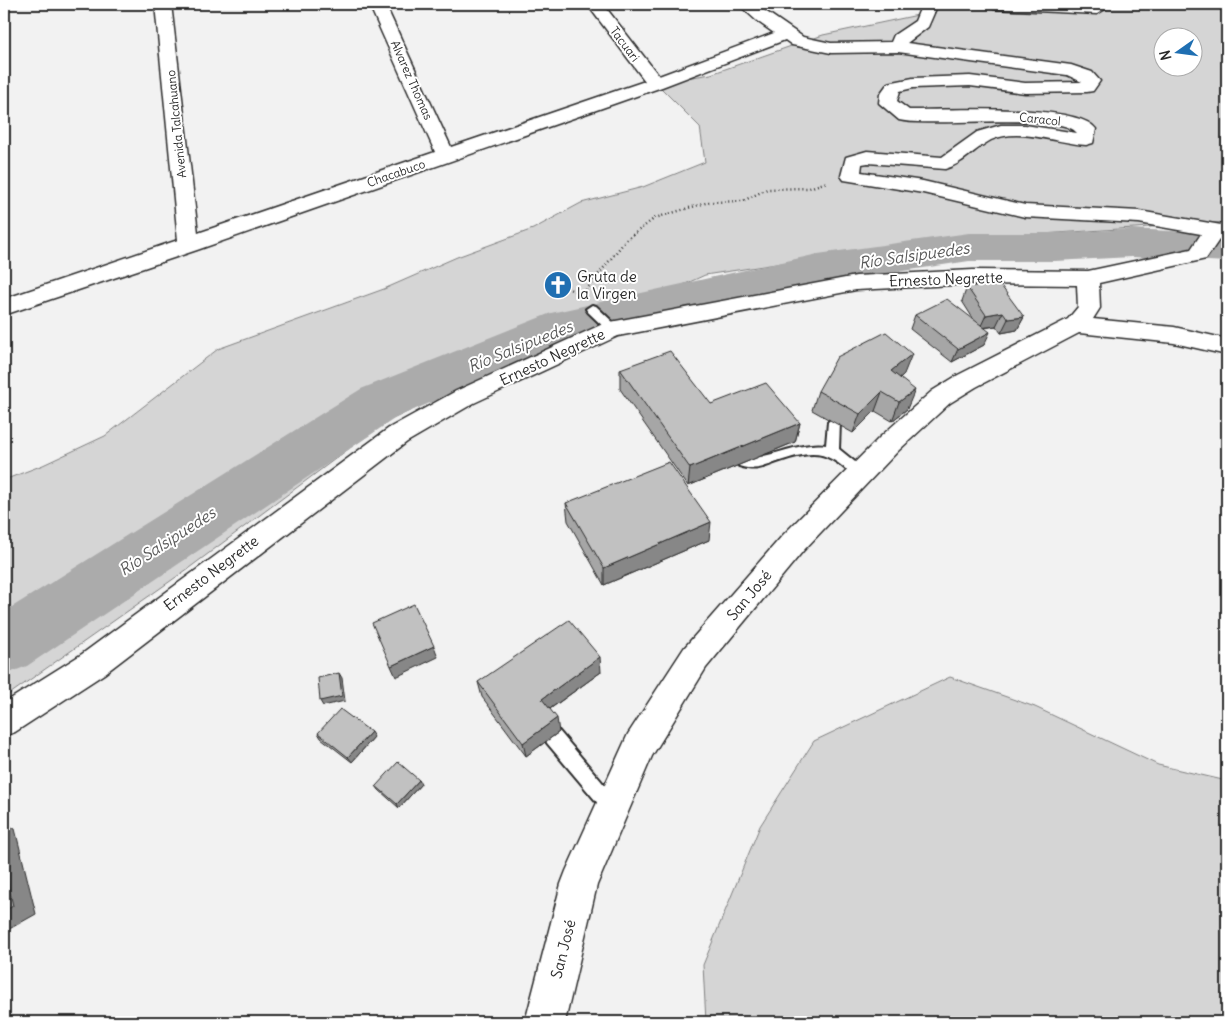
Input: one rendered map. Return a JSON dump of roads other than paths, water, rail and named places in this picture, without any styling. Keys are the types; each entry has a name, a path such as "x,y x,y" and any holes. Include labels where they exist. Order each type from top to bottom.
{"street":[{"name":"Avenida Talcahuano","path":"163,4 189,245"},
{"name":"Alvarez Thomas","path":"377,4 446,156"},
{"name":"Tacuari","path":"595,4 656,84"},
{"name":"Caracol","path":"746,4 798,41 831,48 898,47 1071,70 1086,76 1091,82 1087,87 1074,89 1025,88 970,81 913,83 894,87 889,94 888,104 905,116 1040,116 1078,124 1087,130 1086,140 1011,130 989,134 956,158 945,163 868,157 854,161 851,176 923,187 1025,211 1139,217 1221,230"},
{"path":"898,47 900,39 922,24 930,4"},
{"path":"994,4 1093,6"},
{"name":"Chacabuco","path":"4,307 656,84 786,34"},
{"name":"Ernesto Negrette","path":"4,721 93,664 398,435 465,397 613,329 856,283 973,277 1088,278 1198,254 1221,230"},
{"path":"1076,325 1089,308 1088,278"},
{"path":"1076,325 1174,335 1227,347"},
{"name":"San José","path":"545,1022 579,884 640,745 695,658 793,543 860,474 941,397 967,381 1076,325"}],"lane":[{"path":"592,309 613,329"},
{"path":"832,451 832,428 834,422"},
{"path":"744,462 755,465 776,455 807,450 832,451 860,474"},
{"path":"553,737 613,808"}],"waterway":[{"name":"Río Salsipuedes","path":"4,646 379,403 568,325 818,269 969,247 1055,247 1132,243 1227,248"}],"place":[{"name":"Gruta de la Virgen","path":"558,285"}]}
